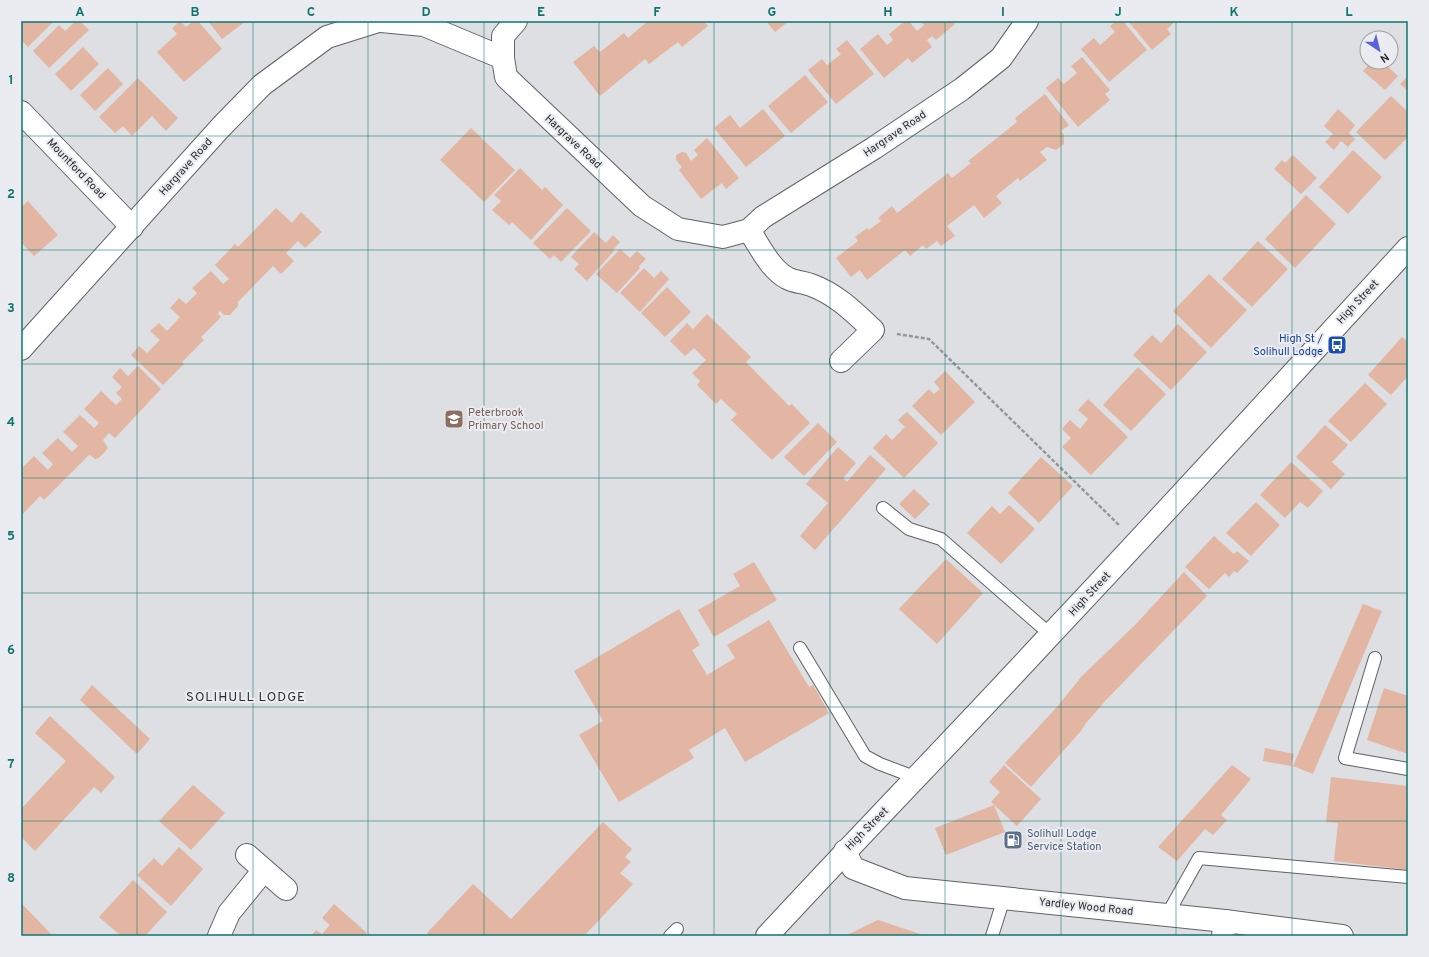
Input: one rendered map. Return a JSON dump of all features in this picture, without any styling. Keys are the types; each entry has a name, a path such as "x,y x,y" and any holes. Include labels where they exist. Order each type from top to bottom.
{"street":[{"name":"Hargrave Road","path":"21,349 221,127 262,85 327,37 379,21 424,25 502,58"},
{"name":"Hargrave Road","path":"516,21 503,36 502,58 506,77 642,206 678,229 723,237 749,230 763,217 874,148 962,89 1001,58 1028,21"},
{"name":"Mountford Road","path":"21,112 132,227"},
{"path":"749,230 771,264 787,278 811,285 829,293 845,303 873,330 842,361"},
{"name":"High Street","path":"767,936 845,851 917,778 1137,543 1408,248"},
{"name":"Yardley Wood Road","path":"845,851 853,868 905,888 1167,915 1224,929 1342,936"},
{"path":"247,855 286,889"},
{"path":"219,936 229,913 264,870"}],"lane":[{"path":"882,508 909,529 941,539 1051,635"},
{"path":"800,648 865,756 880,764 917,778"},
{"path":"1375,658 1345,758 1408,769"},
{"path":"1167,915 1199,858 1408,877"},
{"path":"992,936 1004,898"}],"path":[{"path":"873,330 928,339 1137,543"}],"building":[{"path":"21,21 54,21 28,47 21,40"},
{"path":"76,21 80,21 89,30 49,68 33,51 59,25 65,31"},
{"path":"180,21 186,27 193,21 198,21 222,49 184,82 157,52 177,34 172,28"},
{"path":"208,21 246,21 222,39"},
{"path":"648,21 704,21 708,26 682,47 678,42 649,64 645,59 600,96 573,62 594,46 600,52 624,33 628,38"},
{"path":"766,21 789,21 775,32"},
{"path":"905,21 909,21 917,31 924,25 920,21 952,21 955,24 936,40 932,36 927,40 932,47 912,63 908,58 884,78 860,49 878,34 887,45 893,40 889,34"},
{"path":"1116,21 1123,21 1147,50 1109,82 1081,49 1094,38 1100,45 1115,32 1110,26"},
{"path":"1128,21 1176,21 1167,29 1171,34 1152,50"},
{"path":"847,40 874,74 836,104 808,70 822,59 827,65 841,54 836,49"},
{"path":"83,47 99,64 71,91 55,74"},
{"path":"1082,57 1110,90 1105,94 1110,100 1078,127 1046,88 1058,78 1064,84 1077,73 1071,66"},
{"path":"108,68 123,84 95,111 80,95"},
{"path":"1392,70 1398,76 1385,90 1363,71"},
{"path":"805,75 828,102 791,133 768,106"},
{"path":"1408,76 1408,91 1400,84"},
{"path":"138,78 178,118 166,131 152,116 132,136 123,126 115,133 99,117"},
{"path":"1045,94 1069,125 1061,131 1064,135 1064,144 1056,150 1047,147 1040,152 1047,160 1020,181 1018,178 996,196 1002,203 984,218 974,205 947,226 955,236 941,246 937,241 926,249 923,245 910,256 905,250 867,280 860,270 851,277 836,258 858,241 855,237 867,228 869,230 881,221 878,218 892,206 897,213 948,173 952,178 971,163 968,161 1017,122 1015,118"},
{"path":"1391,96 1408,112 1408,137 1385,160 1356,132"},
{"path":"763,109 785,136 746,167 714,128 730,115 740,128"},
{"path":"1338,109 1355,125 1349,133 1355,139 1348,147 1341,141 1334,150 1325,142 1333,134 1324,126"},
{"path":"471,128 515,170 484,202 440,160"},
{"path":"707,138 739,178 726,189 722,183 701,199 679,170 682,167 676,160 676,155 682,152 686,153 691,161 698,155 694,150"},
{"path":"1353,150 1382,177 1348,214 1319,187"},
{"path":"1293,155 1317,178 1301,194 1274,169 1282,160 1285,163"},
{"path":"520,168 542,190 545,187 563,205 531,240 512,222 509,225 492,210 501,201 494,195"},
{"path":"1306,195 1336,224 1295,268 1265,239"},
{"path":"28,201 58,235 34,256 21,242 21,207"},
{"path":"276,208 292,223 301,212 322,232 305,248 298,241 286,253 294,261 281,274 273,266 238,302 238,306 230,315 224,315 220,311 218,314 221,317 201,337 204,340 182,362 184,364 163,385 131,355 139,346 147,353 160,340 150,331 159,323 167,331 180,317 170,308 179,298 186,304 197,293 192,288 211,271 223,284 229,279 215,265 235,244 238,247"},
{"path":"567,208 591,231 561,262 554,255 550,259 533,243"},
{"path":"594,232 606,243 613,235 620,242 613,250 614,251 587,281 574,269 579,264 571,257"},
{"path":"1258,241 1288,269 1252,307 1222,279"},
{"path":"620,249 630,258 637,251 646,259 639,266 640,268 617,293 596,274"},
{"path":"644,268 654,278 661,271 669,279 640,312 620,293"},
{"path":"1209,274 1247,310 1211,348 1173,311"},
{"path":"667,287 691,312 665,337 641,313"},
{"path":"707,314 751,357 746,362 789,406 792,404 810,423 772,460 731,420 737,414 721,399 716,404 697,385 700,381 692,373 706,360 694,348 685,356 670,341 687,323 693,329"},
{"path":"1178,324 1207,352 1171,390 1133,355 1152,335 1161,343"},
{"path":"1402,337 1408,342 1408,376 1391,395 1368,375"},
{"path":"138,366 161,389 115,438 109,433 103,440 108,448 99,458 95,459 90,455 88,456 44,500 40,496 21,516 21,469 34,456 48,470 53,464 42,453 58,438 72,452 78,446 63,432 80,415 94,428 99,423 84,409 101,391 116,405 122,399 116,393 122,387 112,377 120,368 128,376"},
{"path":"1138,367 1166,394 1131,431 1103,405"},
{"path":"945,371 975,402 941,435 912,406 929,389 934,394 940,389 934,382"},
{"path":"1365,383 1387,404 1351,442 1328,421"},
{"path":"1088,399 1128,437 1091,475 1062,447 1071,438 1062,429 1070,420 1080,429 1088,419 1078,410"},
{"path":"907,412 938,443 904,478 873,448 886,434 892,440 905,427 898,420"},
{"path":"818,423 837,442 804,476 784,457"},
{"path":"1325,425 1348,445 1332,462 1345,474 1331,489 1296,457"},
{"path":"838,447 856,463 843,478 847,482 870,455 886,469 815,550 800,536 828,503 806,484"},
{"path":"1041,457 1073,486 1039,523 1008,493"},
{"path":"1291,462 1323,491 1308,508 1300,502 1285,518 1260,495"},
{"path":"914,489 930,504 915,519 899,504"},
{"path":"1256,502 1280,525 1251,556 1226,533"},
{"path":"1009,505 1035,529 1001,564 967,533 992,506 1000,514"},
{"path":"1214,536 1234,554 1237,551 1249,561 1237,573 1234,571 1229,577 1225,573 1209,589 1185,567"},
{"path":"946,559 983,593 937,644 899,609"},
{"path":"754,562 777,600 714,637 698,610 740,586 733,574"},
{"path":"1184,572 1207,596 1107,699 1081,731 1031,787 1005,763 1056,708 1082,676 1135,625"},
{"path":"1363,604 1382,611 1313,774 1293,766"},
{"path":"679,609 700,645 692,650 707,675 735,658 727,645 769,620 809,687 813,685 829,713 745,762 725,728 689,750 694,758 619,802 579,735 603,721 574,671"},
{"path":"92,685 150,739 137,754 80,700"},
{"path":"1384,688 1408,696 1408,754 1367,740"},
{"path":"50,716 115,777 101,793 94,787 35,851 21,837 21,809 66,761 35,733"},
{"path":"1265,748 1294,754 1291,766 1263,761"},
{"path":"1004,765 1041,799 1017,826 991,802 1000,792 989,782"},
{"path":"1232,765 1251,779 1221,815 1227,820 1213,835 1205,829 1177,861 1158,847"},
{"path":"1331,777 1408,786 1406,808 1408,809 1408,870 1334,861 1338,823 1326,822"},
{"path":"193,785 225,813 191,850 159,821"},
{"path":"994,805 1005,832 946,855 935,828"},
{"path":"603,822 632,849 625,857 631,862 620,873 633,884 584,936 430,936 427,933 473,884 511,919"},
{"path":"179,847 203,869 171,906 137,875 154,858 162,866"},
{"path":"133,880 167,912 145,936 121,936 99,917"},
{"path":"21,903 53,936 21,936"},
{"path":"334,904 367,933 364,936 311,936 316,930 322,934 330,925 322,918"},
{"path":"878,920 926,936 845,936"}],"place":[{"name":"High St / Solihull Lodge","path":"1337,345"},
{"name":"Peterbrook Primary School","path":"454,419"},
{"name":"Solihull Lodge Service Station","path":"1013,840"}],"district":[{"name":"SOLIHULL LODGE","path":"246,698"}]}
